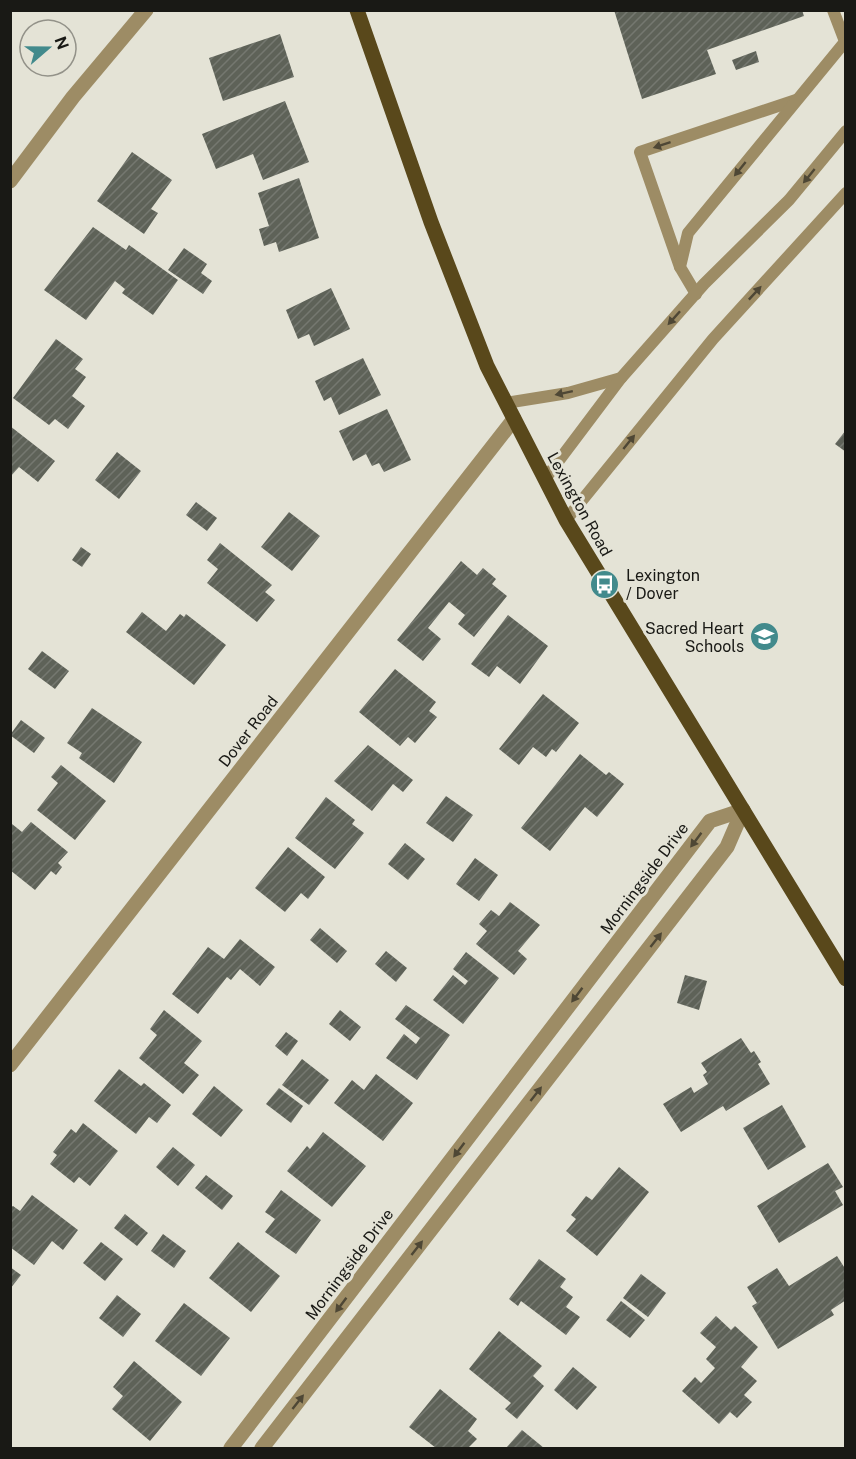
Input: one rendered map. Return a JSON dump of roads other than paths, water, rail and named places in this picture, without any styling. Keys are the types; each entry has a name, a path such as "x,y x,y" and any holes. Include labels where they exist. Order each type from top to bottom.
{"main road":[{"name":"Lexington Road","path":"357,10 461,304 514,419 567,520 846,979"}],"street":[{"path":"10,181 73,97 146,10"},
{"name":"Dover Road","path":"12,1062 514,419"},
{"path":"262,1449 727,847 742,810"},
{"name":"Morningside Drive","path":"231,1449 711,821 742,810"}],"lane":[{"path":"680,267 688,233 845,43 833,10"},
{"path":"696,294 680,267 640,152 797,100"},
{"path":"545,479 621,378 696,294 789,200 846,131"},
{"path":"567,520 712,339 846,193"},
{"path":"506,403 568,393 621,378"}],"place":[{"name":"Lexington / Dover","path":"605,584"},
{"name":"Sacred Heart Schools","path":"765,637"}]}
